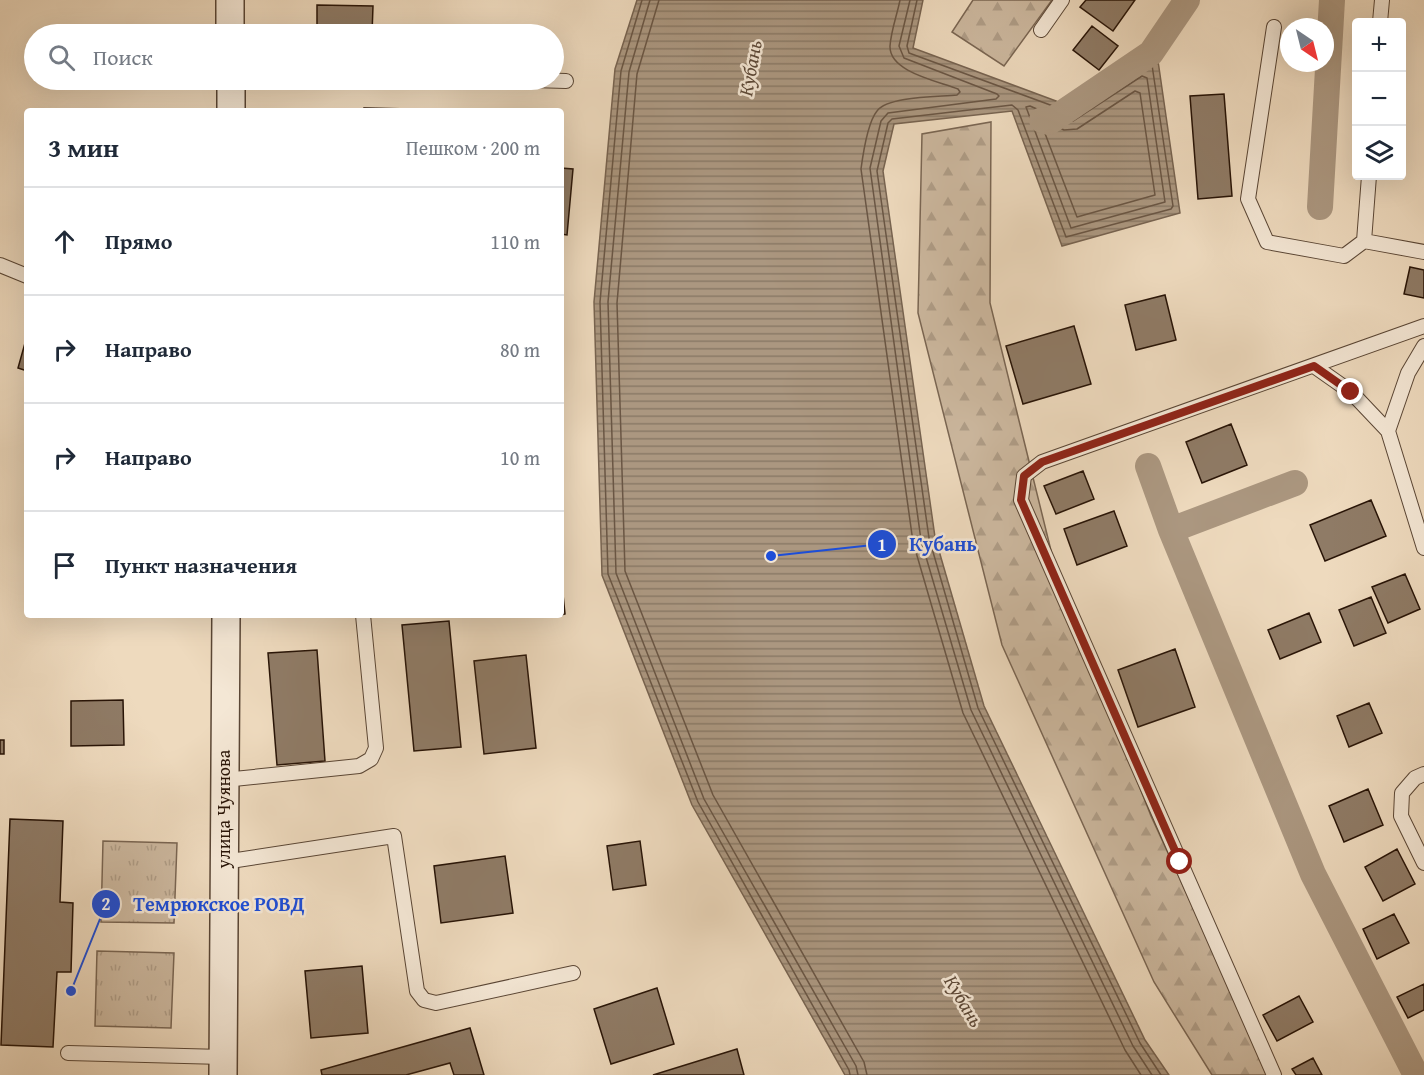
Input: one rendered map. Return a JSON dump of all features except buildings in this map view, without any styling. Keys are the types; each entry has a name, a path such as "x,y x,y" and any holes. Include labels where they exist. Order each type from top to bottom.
{"street":[{"path":"230,0 230,24"},
{"path":"231,90 231,108"},
{"name":"улица Чуянова","path":"223,1066 226,618"}],"lane":[{"path":"1041,30 1062,0"},
{"path":"1380,18 1382,0"},
{"path":"1274,27 1248,199 1267,242 1344,256 1364,241 1424,252"},
{"path":"1364,241 1369,180"},
{"path":"0,264 24,275"},
{"path":"1274,1075 1021,500 1024,476 1042,462 1424,326"},
{"path":"1388,430 1408,373 1424,346"},
{"path":"1314,366 1351,392 1388,430 1424,549"},
{"path":"224,780 359,766 371,759 376,748 363,618"},
{"path":"1424,774 1415,778 1402,793 1401,816 1424,863"},
{"path":"224,862 394,836 417,991 424,1000 436,1003 573,973"},
{"path":"68,1053 223,1066"}],"green space":[{"path":"973,0 1052,0 1004,66 952,32"},
{"path":"991,122 990,303 1059,583 1151,816 1270,1075 1212,1075 1154,982 1002,645 918,313 922,134"},
{"path":"103,841 177,843 174,923 101,922"},
{"path":"97,951 174,953 171,1028 95,1026"}],"water":[{"name":"Кубань","path":"637,0 923,0 913,48 1056,101 1069,108 1151,53 1156,47 1180,213 1062,246 1012,111 894,124 883,171 935,537 984,706 1145,1040 1169,1075 845,1075 692,805 602,575 594,302 615,69"}],"waterway":[{"path":"1042,120 1049,122 1151,53 1187,0"},
{"path":"1320,207 1332,0"},
{"path":"1148,466 1171,530 1313,874 1416,1075"},
{"path":"1171,530 1295,483"}],"place":[{"name":"Кубань","path":"771,556"},
{"name":"Темрюкское РОВД","path":"71,991"}],"route":[{"path":"1180,862 1021,500 1024,476 1042,462 1314,366 1351,392"}]}
